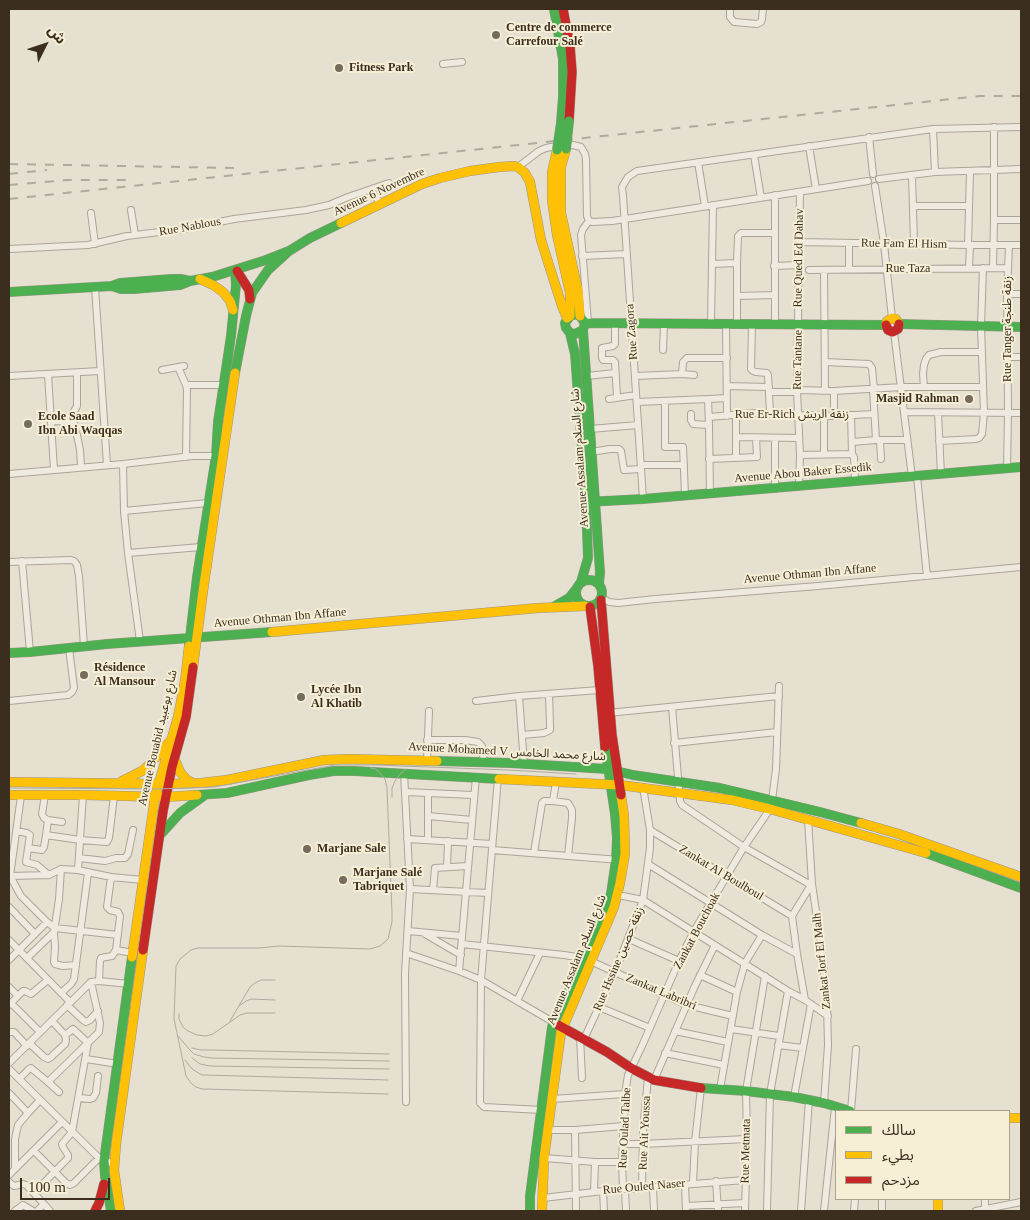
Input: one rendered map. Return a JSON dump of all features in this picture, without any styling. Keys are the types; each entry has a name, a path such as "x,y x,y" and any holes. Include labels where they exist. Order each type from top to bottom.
{"street":[{"name":"Avenue Assalam شارع السلام","path":"554,9 563,59 565,122"},
{"name":"Avenue Assalam شارع السلام","path":"563,9 570,46 572,85 562,150 561,212 584,323 591,452 588,558 579,585"},
{"path":"730,9 730,17 734,22 757,24 762,19 763,9"},
{"path":"443,64 462,62"},
{"path":"711,324 712,264 709,205 698,162 932,129 1021,126"},
{"path":"993,268 994,127"},
{"path":"932,129 935,172"},
{"path":"869,137 878,183 875,186 884,244 888,330 897,328 981,326 1021,327"},
{"path":"573,145 581,147 585,154 587,216 589,221 582,232 581,246 584,323 575,334 570,332 565,326 568,317 560,302 541,240 532,186 525,173 518,167 546,148 573,145"},
{"path":"809,146 816,189"},
{"name":"Avenue Assalam شارع السلام","path":"562,150 552,172 552,200 557,235 570,293 568,317"},
{"path":"754,155 761,198"},
{"name":"Rue Zagora","path":"643,499 622,187 628,177 637,171 698,162"},
{"name":"Avenue 6 Novembre","path":"9,292 112,286 120,283 170,279 190,281 212,277 289,251 310,238 380,203 440,178 470,171 499,167 518,167"},
{"path":"589,221 624,219 800,192 868,180 869,176 1021,169"},
{"path":"969,268 968,206 970,170"},
{"path":"912,175 914,243"},
{"path":"868,180 870,185 875,186"},
{"name":"Rue Nablous","path":"9,248 80,246 234,219 329,206 348,197 371,193 389,184"},
{"name":"Rue Qued Ed Dahav","path":"798,324 800,192"},
{"path":"371,193 380,203"},
{"path":"775,195 775,324"},
{"path":"914,206 968,206"},
{"path":"131,210 135,235"},
{"path":"91,213 95,244"},
{"path":"994,220 1021,220"},
{"path":"737,324 739,234 774,233"},
{"name":"Rue Fam El Hism","path":"799,242 1021,245"},
{"path":"849,243 849,269"},
{"name":"Rue Tanger زنقة طنجة","path":"1007,469 1007,294 1009,245"},
{"name":"Avenue Bouabid شارع بوعبيد","path":"111,1211 105,1176 106,1161 155,797 183,697 219,456 250,300 256,286 268,270 289,251"},
{"path":"582,256 626,254"},
{"path":"712,264 737,263"},
{"path":"774,266 799,265"},
{"path":"939,441 979,438 982,434 984,413 981,326 983,268"},
{"name":"Rue Taza","path":"809,270 1008,268"},
{"path":"236,270 249,290 250,300"},
{"name":"Avenue Bouabid شارع بوعبيد","path":"120,1211 106,1161 166,797 186,717 197,576 208,503 219,456 218,422 234,312 236,270"},
{"path":"824,270 825,390"},
{"path":"200,279 223,292 230,301 234,312"},
{"path":"96,287 107,465"},
{"path":"1007,294 1021,294"},
{"path":"737,296 775,295"},
{"path":"560,302 563,306 566,306 570,300"},
{"path":"568,317 575,314 584,323 664,324 825,324 889,321"},
{"path":"614,323 615,344 603,347 602,355 603,360 614,361 617,398"},
{"path":"663,350 664,324"},
{"path":"726,324 727,416"},
{"path":"752,324 751,369 756,372 767,373 769,379 770,413"},
{"name":"Rue Tantane","path":"798,324 799,486"},
{"path":"897,328 904,412 915,477 927,576"},
{"name":"Avenue Assalam شارع السلام","path":"570,332 574,348 600,572 599,584"},
{"path":"924,387 924,365 929,355 941,352 982,352"},
{"path":"1008,357 1021,356"},
{"path":"682,374 683,362 687,358 726,358"},
{"path":"825,362 868,363 872,368 874,414 881,460"},
{"path":"162,370 181,367 186,385 186,457"},
{"path":"9,376 100,370"},
{"path":"77,373 77,406 73,413 80,450 81,467"},
{"path":"587,376 615,373"},
{"path":"48,374 54,470"},
{"path":"635,376 694,375"},
{"path":"186,385 224,385"},
{"path":"727,386 797,391 902,387 982,387"},
{"path":"834,391 834,416"},
{"path":"609,398 665,401 727,398"},
{"path":"708,399 710,493"},
{"path":"665,401 666,447 683,447 685,495"},
{"path":"904,412 1021,413"},
{"name":"Rue Er-Rich زنقة الريش","path":"709,417 756,413 824,416 874,414"},
{"path":"938,413 941,474"},
{"path":"691,414 691,422 693,424 710,424"},
{"path":"736,415 736,458"},
{"path":"850,415 855,482"},
{"path":"824,416 824,454"},
{"path":"51,421 74,422"},
{"path":"590,429 638,425"},
{"path":"736,437 799,438"},
{"path":"709,459 756,457 756,438"},
{"path":"775,438 775,488"},
{"path":"852,442 908,440"},
{"path":"591,452 619,449 624,470 641,467 684,465"},
{"path":"800,456 852,454"},
{"path":"9,474 186,457 219,456"},
{"path":"123,464 124,511 128,553 140,641"},
{"name":"Avenue Abou Baker Essedik","path":"591,502 1021,467"},
{"path":"124,511 208,503"},
{"path":"128,553 201,547"},
{"path":"9,562 71,560 76,563 79,576 84,646"},
{"path":"22,561 30,652"},
{"name":"Avenue Othman Ibn Affane","path":"601,599 618,603 1021,567"},
{"path":"591,580 599,584 602,592 601,599 595,605 587,606 580,603 576,594 579,585 591,580"},
{"name":"Avenue Othman Ibn Affane","path":"552,607 571,596 579,585"},
{"name":"Avenue Assalam شارع السلام","path":"530,1211 530,1196 550,1037 554,1022 612,914 620,860 626,847 625,822 615,785 607,770 601,599"},
{"name":"Avenue Assalam شارع السلام","path":"587,606 595,641 600,690 612,735 618,771 615,785"},
{"name":"Avenue Othman Ibn Affane","path":"9,653 552,607 587,606"},
{"path":"9,701 72,692 74,688 69,648"},
{"path":"771,804 776,769 779,686"},
{"path":"476,701 600,690"},
{"path":"522,735 544,733 550,730 549,694"},
{"path":"519,696 524,764"},
{"path":"606,713 779,696"},
{"path":"672,707 680,802 684,808 744,847 812,885 792,916 796,954 805,1000"},
{"path":"427,761 429,712"},
{"path":"674,743 777,732"},
{"path":"117,783 142,771 155,759 170,740"},
{"path":"428,740 478,742 482,746 484,763"},
{"name":"Avenue Mohamed V شارع محمد الخامس","path":"9,782 193,784 219,782 324,760 373,759 524,764 618,771 720,788 771,804 808,819 933,855 1021,888"},
{"path":"175,760 180,772 193,784"},
{"name":"Avenue Mohamed V شارع محمد الخامس","path":"9,795 166,797 207,794 334,771 371,771 643,787 771,804 840,817 899,834 1021,877"},
{"path":"404,773 410,889 405,973 406,1102"},
{"path":"459,970 476,777"},
{"path":"498,778 481,980 480,1103 484,1107 542,1110"},
{"path":"553,801 556,782"},
{"name":"Rue Hssine زنقة حصين","path":"582,1038 600,1007 644,900 650,830 643,787"},
{"path":"406,792 474,795"},
{"path":"428,793 428,840"},
{"path":"160,834 180,813 207,794"},
{"path":"45,795 42,814 44,818 62,822"},
{"path":"78,870 82,795"},
{"path":"21,796 9,876 21,896 54,930 118,935"},
{"path":"46,835 104,842 108,840 114,796"},
{"path":"534,853 542,803 544,801 553,801 568,803 572,810 568,856"},
{"name":"Zankat Bouchoak","path":"631,1068 694,931 771,804"},
{"path":"428,816 472,820"},
{"name":"Zankat Jorf El Malh","path":"808,819 812,885 823,960 828,1016 824,1103"},
{"path":"28,848 42,850 48,820"},
{"path":"79,858 105,861 125,858 133,830"},
{"name":"Zankat Al Boulboul","path":"650,830 792,916"},
{"path":"16,831 30,834 31,837 26,862 38,866 49,875"},
{"path":"407,839 470,842 534,853 620,860"},
{"path":"447,867 448,841"},
{"path":"648,864 710,904 796,954"},
{"path":"433,890 435,868 468,866"},
{"path":"9,876 49,875 61,869 143,880"},
{"path":"61,869 54,930 54,962 63,966 76,965"},
{"path":"61,993 73,982 88,873"},
{"path":"48,1082 100,1029 95,981 100,959 112,956 116,950 120,916 119,913 110,910 108,907 111,877"},
{"path":"410,889 488,893"},
{"path":"614,895 644,900 828,1016"},
{"path":"9,907 35,934"},
{"path":"9,960 47,922"},
{"path":"27,958 54,930"},
{"path":"408,931 462,936"},
{"path":"421,932 461,955"},
{"path":"720,1089 737,992 745,963 762,935"},
{"path":"629,939 679,962"},
{"path":"9,940 61,993 83,1020 86,1022 90,1020 98,1011"},
{"name":"Zankat Labribri","path":"462,944 588,959 687,1005 733,1016"},
{"name":"Rue Ait Youssa","path":"642,1188 642,1144 651,1079 715,945"},
{"path":"116,950 133,953"},
{"path":"406,953 459,970 481,980 651,1079 701,1088 794,1097 847,1110"},
{"path":"517,1001 540,953"},
{"name":"Avenue Assalam شارع السلام","path":"542,1211 544,1158 559,1040 588,959"},
{"path":"700,975 737,992"},
{"name":"Rue Metmata","path":"745,1211 746,1091 765,976"},
{"path":"40,1032 10,1004 24,991 30,994 33,993 48,980"},
{"path":"9,1063 95,981 129,984"},
{"path":"9,987 18,996"},
{"path":"767,1211 770,1094 788,991"},
{"path":"794,1097 811,1004"},
{"path":"600,1007 650,1028"},
{"path":"9,1032 14,1032 48,1059 65,1044 66,1040 65,1035 52,1020"},
{"path":"65,1035 73,1029 88,1043"},
{"path":"731,1029 779,1036"},
{"path":"675,1031 728,1042"},
{"path":"582,1038 582,1078"},
{"path":"34,1193 68,1158 62,1144 72,1132 88,1043"},
{"path":"778,1045 803,1048"},
{"path":"851,1110 856,1050"},
{"path":"665,1053 724,1065"},
{"path":"86,1059 118,1064"},
{"path":"18,1079 31,1068 59,1092"},
{"name":"Rue Oulad Talbe","path":"626,1211 622,1162 625,1094 631,1068"},
{"path":"9,1069 72,1132 106,1161 70,1185 34,1151"},
{"path":"79,1098 94,1098 98,1076"},
{"path":"693,1183 701,1088"},
{"path":"9,1093 28,1113"},
{"path":"552,1099 625,1094"},
{"path":"15,1169 12,1139 18,1125 40,1100"},
{"path":"801,1211 809,1100"},
{"path":"824,1211 835,1107"},
{"path":"9,1175 62,1122"},
{"path":"548,1130 624,1126"},
{"path":"575,1130 576,1211"},
{"path":"623,1144 747,1139"},
{"path":"544,1158 622,1162"},
{"path":"594,1162 594,1192"},
{"path":"95,1211 100,1203 105,1176"},
{"name":"Rue Ouled Naser","path":"542,1198 624,1189 746,1180"},
{"path":"9,1182 14,1186 24,1184 50,1211"},
{"path":"716,1182 718,1208"},
{"path":"685,1184 686,1208 718,1208 745,1203"},
{"name":"Rue Ait Youssa","path":"653,1187 654,1211"},
{"path":"603,1191 604,1211"},
{"path":"985,1200 985,1210"},
{"path":"976,1211 1004,1209 1021,1202"},
{"path":"15,1211 23,1206 35,1211 44,1204"}],"tram line":[{"path":"9,788 158,789 214,787 335,765 376,765 576,774"},
{"path":"371,768 376,769 385,779 387,788 392,913 388,939 380,946 370,949 279,946 259,948 198,948 191,950 180,959 176,966 174,1019 186,1076 196,1087 202,1089 388,1094"},
{"path":"392,797 392,788 395,781 406,769"},
{"path":"230,1021 250,987 261,980 275,980"},
{"path":"239,1006 251,999 275,1000"},
{"path":"179,1014 183,1027 197,1035 206,1036 213,1034 240,1015 247,1013 275,1013"},
{"path":"178,1036 194,1054 211,1058 389,1061"},
{"path":"192,1048 201,1050 389,1054"},
{"path":"192,1058 200,1064 210,1066 389,1069"},
{"path":"185,1060 192,1069 202,1075 388,1080"}],"railway":[{"path":"9,199 980,96 1021,96"},
{"path":"9,164 236,168"},
{"path":"9,174 47,170"},
{"path":"9,185 67,180 129,180"}],"traffic: fast":[{"path":"554,9 563,59 561,123"},
{"path":"566,149 569,121"},
{"path":"557,150 561,123"},
{"path":"112,286 121,289 134,289 180,285 212,277 289,251 341,223"},
{"path":"235,373 252,293 268,270 289,251"},
{"path":"189,646 231,336 236,285 235,270"},
{"path":"9,292 112,286 120,283 171,279 190,281"},
{"path":"570,333 575,334 583,330 585,323 580,316 575,314 570,316 565,323 570,333 575,354 586,502 588,558 581,582"},
{"path":"585,323 886,325"},
{"path":"899,324 1021,327"},
{"path":"583,330 600,572 599,584"},
{"path":"586,502 643,499 1021,467"},
{"path":"589,580 598,584 602,593 598,602 589,606 580,602 576,593 580,584 589,580"},
{"path":"555,606 569,598 577,588"},
{"path":"9,653 272,632"},
{"path":"530,1211 530,1196 552,1027 598,929 611,894 617,838 605,747"},
{"path":"437,761 607,769 633,775 720,788 861,823"},
{"path":"197,795 227,793 334,771 499,779"},
{"path":"161,834 180,813 205,795"},
{"path":"926,853 1021,888"},
{"path":"111,1211 104,1161 132,957"},
{"path":"701,1088 794,1097 847,1110"}],"traffic: slow":[{"path":"566,149 561,167 561,213 578,291 580,316"},
{"path":"557,150 552,172 552,200 557,235 570,293 570,316"},
{"path":"341,223 422,184 440,178 470,171 499,167 518,167 525,173 530,182 541,240 567,318"},
{"path":"200,279 223,292 230,301 233,310"},
{"path":"886,325 887,321 892,318 896,319 899,324"},
{"path":"193,667 235,373"},
{"path":"272,632 538,608 585,606"},
{"path":"132,957 155,797 178,717 189,646"},
{"path":"122,781 142,771 171,740"},
{"path":"175,760 180,772 187,780 193,783"},
{"path":"9,782 201,783 227,780 324,760 437,761"},
{"path":"499,779 620,785 732,800 926,853"},
{"path":"9,795 166,797 197,795"},
{"path":"542,1211 544,1158 561,1032 614,907 620,883 625,854 624,816 621,795"},
{"path":"861,823 899,834 1021,877"},
{"path":"120,1211 114,1170 116,1144 143,950"},
{"path":"1010,1118 1021,1118"},
{"path":"938,1200 938,1211"}],"traffic: jam":[{"path":"563,9 570,46 572,72 569,121"},
{"path":"237,271 249,290 250,299"},
{"path":"886,325 888,330 893,332 898,329 899,324"},
{"path":"601,600 612,735 621,795"},
{"path":"590,607 598,666 605,747"},
{"path":"143,950 163,811 172,767 186,717 193,667"},
{"path":"558,1025 654,1080 701,1088"},
{"path":"95,1211 104,1184"}],"place":[{"name":"Centre de commerce Carrefour Salé","path":"496,35"},
{"name":"Fitness Park","path":"339,68"},
{"name":"Masjid Rahman","path":"969,399"},
{"name":"Ecole Saad Ibn Abi Waqqas","path":"28,424"},
{"name":"Résidence Al Mansour","path":"84,675"},
{"name":"Lycée Ibn Al Khatib","path":"301,697"},
{"name":"Marjane Sale","path":"307,849"},
{"name":"Marjane Salé Tabriquet","path":"343,880"}]}
